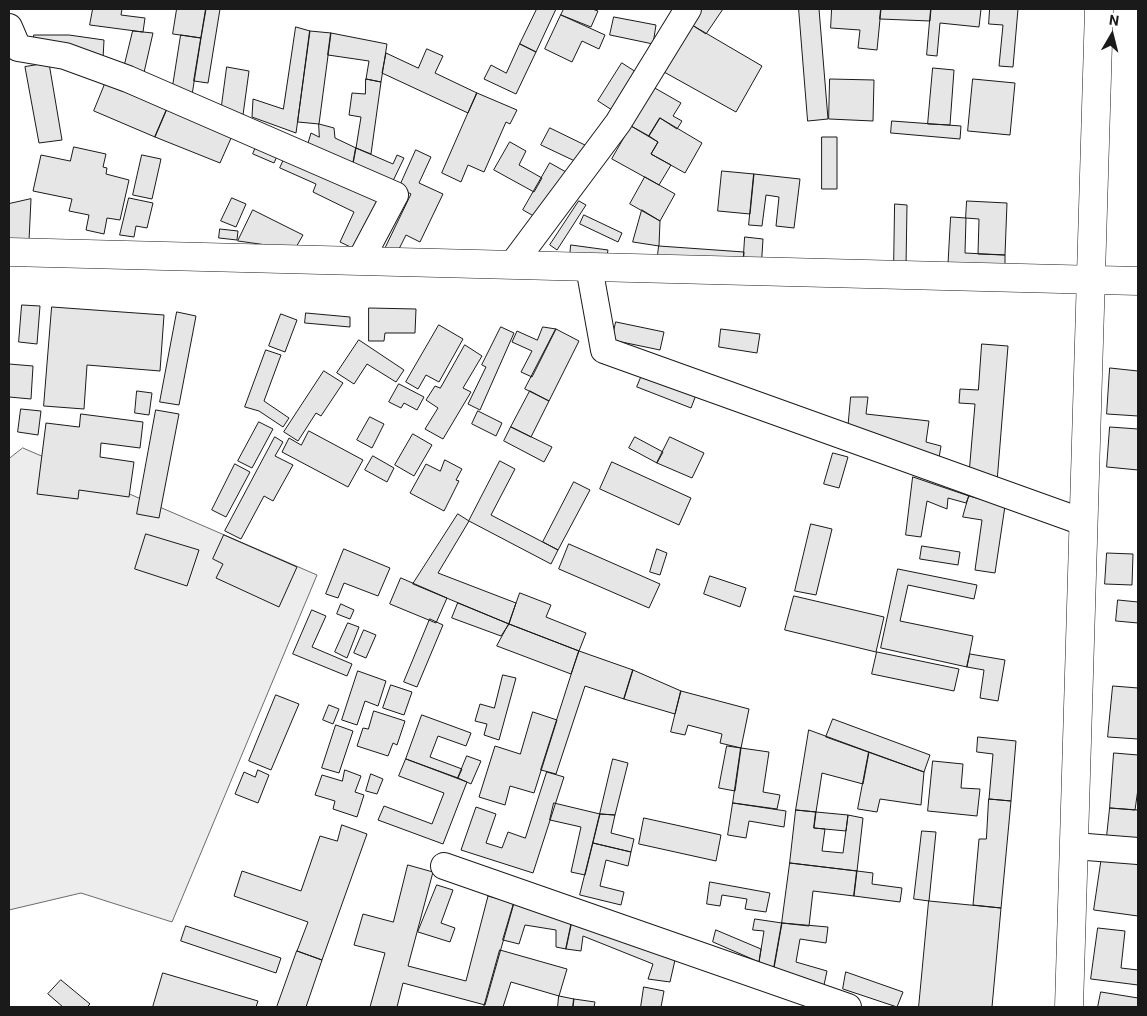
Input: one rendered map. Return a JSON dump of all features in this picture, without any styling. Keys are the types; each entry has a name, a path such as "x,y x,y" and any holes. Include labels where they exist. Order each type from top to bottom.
{"street":[{"path":"512,264 618,123 688,9"},
{"path":"1069,1007 1099,9"},
{"path":"9,27 18,48 65,56 128,79 395,195 360,261"},
{"path":"9,252 1138,281"},
{"path":"589,267 604,350 1084,522"},
{"path":"1074,846 1138,850"},
{"path":"444,866 848,1007"}],"shaded area":[{"path":"23,448 317,575 172,922 81,893 9,910 9,459"}],"building":[{"path":"93,9 122,9 121,15 145,18 143,32 90,25"},
{"path":"177,9 206,9 201,38 173,34"},
{"path":"206,9 220,9 208,83 194,81"},
{"path":"537,9 556,9 536,52 520,44"},
{"path":"564,9 592,9 598,11 591,27 561,15"},
{"path":"702,9 723,9 706,34 692,25"},
{"path":"799,9 819,9 828,119 808,121"},
{"path":"832,9 881,9 877,50 858,48 860,30 831,28"},
{"path":"881,9 931,9 930,21 880,19"},
{"path":"931,9 981,9 979,27 940,23 937,56 927,55"},
{"path":"990,9 1018,9 1013,67 999,66 1003,25 989,24"},
{"path":"561,15 605,35 599,49 582,41 572,62 545,49"},
{"path":"614,17 656,25 653,44 610,35"},
{"path":"692,25 762,66 736,112 664,72"},
{"path":"296,27 310,31 296,133 252,117 253,99 283,109"},
{"path":"133,31 153,33 143,77 123,72"},
{"path":"310,31 331,33 319,124 298,122"},
{"path":"331,33 387,44 381,82 366,79 369,61 328,55"},
{"path":"34,35 69,35 104,40 103,59 34,43"},
{"path":"181,35 201,38 192,95 172,92"},
{"path":"520,44 536,52 516,94 484,79 491,65 506,73"},
{"path":"427,49 443,56 435,73 477,93 468,113 382,73 386,53 418,68"},
{"path":"49,63 62,140 39,143 25,67"},
{"path":"622,63 636,72 612,110 598,101"},
{"path":"227,67 249,71 243,115 221,112"},
{"path":"933,68 954,70 950,125 928,124"},
{"path":"366,79 381,82 371,154 356,148 361,117 349,115 352,93 365,94"},
{"path":"830,79 874,80 873,121 829,119"},
{"path":"973,79 1015,83 1010,135 968,131"},
{"path":"105,84 167,109 155,137 94,111"},
{"path":"653,87 681,103 673,116 682,121 677,129 660,118 649,136 631,126"},
{"path":"477,93 517,110 510,124 506,122 484,172 468,165 461,182 442,173"},
{"path":"167,109 232,136 220,163 155,137"},
{"path":"660,118 702,143 685,173 651,154 658,142 649,136"},
{"path":"892,121 961,126 960,139 891,133"},
{"path":"319,124 334,128 335,138 356,148 353,164 308,143 311,133 319,137"},
{"path":"631,126 658,142 651,154 671,165 659,185 612,159"},
{"path":"550,128 587,146 579,163 541,145"},
{"path":"822,137 837,137 837,189 822,189"},
{"path":"258,142 279,152 274,163 253,154"},
{"path":"510,142 526,151 519,165 542,178 534,192 494,170"},
{"path":"74,147 106,154 103,167 107,168 106,174 129,180 120,220 107,218 104,234 86,230 89,215 69,211 72,199 33,191 41,155 70,161"},
{"path":"356,148 393,164 397,155 404,158 392,183 353,164"},
{"path":"416,150 431,157 419,183 443,194 420,242 406,235 396,255 384,250 411,194 399,188"},
{"path":"142,155 161,159 152,199 133,195"},
{"path":"286,155 382,200 359,251 340,242 354,212 313,192 316,184 280,168"},
{"path":"550,163 566,172 539,219 523,210"},
{"path":"722,171 754,174 750,214 718,211"},
{"path":"754,174 800,179 794,228 776,226 779,197 766,195 762,226 749,225"},
{"path":"645,177 675,194 660,221 630,204"},
{"path":"129,198 153,203 147,228 136,226 134,237 120,235"},
{"path":"232,198 246,204 236,227 221,221"},
{"path":"31,199 29,241 9,240 9,204"},
{"path":"579,201 586,205 557,250 550,245"},
{"path":"967,201 1007,203 1005,255 978,254 979,219 966,218"},
{"path":"895,204 907,205 906,267 894,267"},
{"path":"253,210 303,235 295,249 238,241"},
{"path":"642,210 660,221 659,246 633,242"},
{"path":"584,215 622,233 618,242 580,224"},
{"path":"951,217 966,218 965,253 1005,255 1005,274 948,271"},
{"path":"220,229 238,231 237,240 219,238"},
{"path":"745,237 763,239 761,270 743,269"},
{"path":"571,245 608,250 606,261 570,257"},
{"path":"659,246 744,252 743,269 657,263"},
{"path":"22,305 40,306 37,344 19,342"},
{"path":"52,307 164,315 160,371 87,365 84,409 44,406"},
{"path":"369,308 416,309 415,333 385,333 384,341 369,341"},
{"path":"177,312 196,316 179,405 160,402"},
{"path":"306,313 350,317 350,327 305,323"},
{"path":"281,314 297,320 285,352 269,346"},
{"path":"616,322 664,332 660,350 612,340"},
{"path":"439,325 463,339 439,382 426,375 418,389 406,382"},
{"path":"501,327 514,333 480,410 468,404 486,367 482,365"},
{"path":"543,327 556,329 532,377 521,372 532,351 512,342 517,331 537,340"},
{"path":"556,329 579,341 549,401 525,389"},
{"path":"721,329 760,334 757,353 719,347"},
{"path":"359,340 404,370 396,382 367,364 354,384 337,373"},
{"path":"982,344 1008,346 997,482 969,474 975,404 959,403 960,389 978,390"},
{"path":"465,345 482,356 463,388 471,392 443,439 425,429 438,408 426,400 435,386 440,388"},
{"path":"266,350 281,355 264,401 289,418 283,427 259,411 245,407"},
{"path":"9,364 33,366 31,399 9,397"},
{"path":"1110,368 1138,371 1138,416 1107,414"},
{"path":"324,371 343,383 321,416 316,413 298,441 284,432"},
{"path":"642,375 696,395 691,408 637,387"},
{"path":"399,384 424,397 417,410 404,403 401,408 389,402"},
{"path":"137,391 152,393 149,415 135,413"},
{"path":"530,391 549,401 531,437 511,427"},
{"path":"851,397 868,397 866,414 929,421 926,442 941,446 939,458 848,430"},
{"path":"21,409 41,411 38,435 18,432"},
{"path":"156,410 179,414 159,518 137,514"},
{"path":"478,411 502,423 496,436 472,424"},
{"path":"81,414 143,422 140,448 101,443 100,457 134,462 129,497 79,490 78,499 37,494 46,423 79,427"},
{"path":"370,417 384,424 372,448 357,440"},
{"path":"259,422 273,429 252,468 238,461"},
{"path":"511,427 552,447 544,462 504,441"},
{"path":"1110,427 1138,429 1138,470 1107,467"},
{"path":"309,431 363,460 348,487 282,452 289,438 301,445"},
{"path":"413,434 432,445 414,476 395,465"},
{"path":"275,437 283,442 275,456 293,465 273,501 264,496 241,539 225,531"},
{"path":"635,437 663,452 657,463 629,448"},
{"path":"670,437 704,453 692,478 657,463"},
{"path":"833,453 848,457 839,488 824,484"},
{"path":"373,456 394,468 387,482 365,470"},
{"path":"445,460 462,469 456,480 459,481 444,511 410,493 426,464 440,471"},
{"path":"500,461 515,469 491,515 558,550 551,564 469,521"},
{"path":"612,462 691,498 679,525 600,489"},
{"path":"235,464 250,472 226,517 212,510"},
{"path":"913,477 969,496 966,503 948,498 947,509 927,501 921,537 906,535"},
{"path":"574,482 590,490 558,550 543,542"},
{"path":"969,496 1005,506 995,573 975,570 982,520 963,517"},
{"path":"458,514 469,521 438,573 516,603 509,624 413,584"},
{"path":"811,524 832,529 816,595 795,591"},
{"path":"146,534 199,550 187,586 135,569"},
{"path":"224,535 297,567 279,607 216,578 223,564 213,559"},
{"path":"569,544 660,584 649,608 559,569"},
{"path":"922,546 960,552 958,565 920,559"},
{"path":"344,549 390,568 378,596 344,583 338,598 326,594"},
{"path":"657,549 667,553 660,575 650,572"},
{"path":"1107,553 1133,554 1132,585 1105,584"},
{"path":"898,569 977,585 974,599 908,585 900,621 973,636 967,667 881,648"},
{"path":"710,576 746,588 740,607 704,594"},
{"path":"401,578 447,598 436,623 390,604"},
{"path":"520,593 551,605 546,617 586,633 579,651 509,624"},
{"path":"794,596 884,617 876,652 785,630"},
{"path":"1118,600 1138,602 1138,623 1116,621"},
{"path":"458,603 509,624 501,636 452,618"},
{"path":"341,604 354,610 350,619 337,614"},
{"path":"312,610 326,616 312,647 352,664 347,676 293,654"},
{"path":"430,619 443,625 417,687 404,682"},
{"path":"348,623 359,627 347,658 335,652"},
{"path":"509,624 579,651 571,674 497,646"},
{"path":"364,630 376,635 366,658 354,653"},
{"path":"579,651 633,670 624,699 585,686 556,774 541,770"},
{"path":"877,652 959,669 954,691 872,674"},
{"path":"970,654 1005,660 998,701 980,698 984,670 967,667"},
{"path":"633,670 681,691 675,714 624,699"},
{"path":"358,671 386,681 378,706 365,701 357,725 342,720"},
{"path":"503,675 516,678 499,740 484,735 487,724 475,721 480,704 494,708"},
{"path":"391,685 412,692 404,715 383,708"},
{"path":"1113,686 1138,688 1138,739 1108,737"},
{"path":"681,691 749,709 741,748 720,743 722,734 688,725 685,735 671,732"},
{"path":"276,695 299,704 271,770 249,761"},
{"path":"329,705 339,709 333,724 323,720"},
{"path":"374,711 405,721 397,745 393,743 388,756 357,746 363,728 368,729"},
{"path":"533,712 557,720 534,793 510,786 505,805 479,797 495,746 520,754"},
{"path":"422,715 471,733 466,746 438,736 430,757 462,769 458,778 406,759"},
{"path":"833,719 930,755 924,772 826,737"},
{"path":"336,725 353,731 339,773 322,768"},
{"path":"809,730 869,752 863,784 822,773 816,812 796,810"},
{"path":"978,737 1016,741 1011,801 989,799 993,754 977,752"},
{"path":"727,746 741,748 735,791 719,788"},
{"path":"741,748 769,752 763,792 780,795 777,809 733,803"},
{"path":"869,752 924,772 921,805 880,799 877,812 858,809"},
{"path":"1114,753 1138,755 1138,789 1135,810 1110,808"},
{"path":"467,756 481,761 471,784 458,778"},
{"path":"406,759 467,782 443,844 378,820 384,806 432,824 444,793 399,776"},
{"path":"613,759 628,763 615,815 600,814"},
{"path":"933,761 963,764 961,788 980,789 977,816 928,811"},
{"path":"258,770 269,775 258,803 235,794 244,772 255,777"},
{"path":"345,770 361,776 355,792 364,795 357,817 333,809 335,801 315,795 322,775 342,781"},
{"path":"547,772 564,777 533,873 461,850 476,807 496,814 486,843 502,848 508,832 525,838"},
{"path":"371,774 383,779 377,794 366,791"},
{"path":"989,799 1011,801 1001,908 973,905 979,839 986,839"},
{"path":"554,803 600,814 585,875 571,872 581,827 550,820"},
{"path":"733,803 786,811 784,827 749,821 746,838 728,835"},
{"path":"1110,808 1138,810 1138,839 1107,836"},
{"path":"796,810 816,812 814,828 825,829 822,851 843,853 848,815 863,818 857,871 790,863"},
{"path":"816,812 848,815 846,831 814,828"},
{"path":"600,814 615,815 611,833 634,839 631,852 593,843"},
{"path":"644,818 721,835 716,861 639,844"},
{"path":"342,825 367,834 322,960 297,951 308,922 234,896 242,871 301,891 320,836 337,841"},
{"path":"922,831 936,832 929,901 914,899"},
{"path":"593,843 631,852 628,866 606,860 600,886 624,892 621,905 580,895"},
{"path":"1102,856 1138,861 1138,916 1094,910"},
{"path":"790,863 857,871 854,896 813,891 809,926 782,923"},
{"path":"408,865 433,872 408,966 466,981 488,896 514,903 485,1005 403,983 397,1007 370,1007 385,953 354,945 363,914 393,922"},
{"path":"857,871 873,873 872,884 902,888 900,902 854,896"},
{"path":"710,882 770,893 766,912 745,909 747,899 722,895 720,906 707,904"},
{"path":"437,885 453,890 441,923 455,928 450,942 418,932"},
{"path":"929,901 1001,908 992,1007 919,1007"},
{"path":"514,903 572,921 566,949 556,947 556,930 525,925 519,944 503,940"},
{"path":"755,919 782,923 774,968 759,962 764,931 753,930"},
{"path":"572,921 675,960 670,982 648,979 653,964 583,936 581,951 566,949"},
{"path":"782,923 828,927 826,943 800,939 796,962 827,971 824,985 774,968"},
{"path":"186,926 281,958 276,973 181,941"},
{"path":"1098,928 1125,931 1121,968 1138,970 1138,985 1091,979"},
{"path":"716,930 761,949 759,962 713,942"},
{"path":"500,950 567,969 559,996 511,982 503,1007 484,1007"},
{"path":"297,951 322,960 306,1007 277,1007"},
{"path":"846,972 903,992 897,1007 843,989"},
{"path":"163,973 258,1001 256,1007 153,1007"},
{"path":"61,980 90,1004 87,1007 63,1007 48,994"},
{"path":"644,987 664,991 661,1007 641,1007"},
{"path":"1101,992 1138,998 1138,1007 1098,1007"},
{"path":"559,996 574,999 573,1007 558,1007"},
{"path":"574,999 595,1002 594,1007 573,1007"}]}
